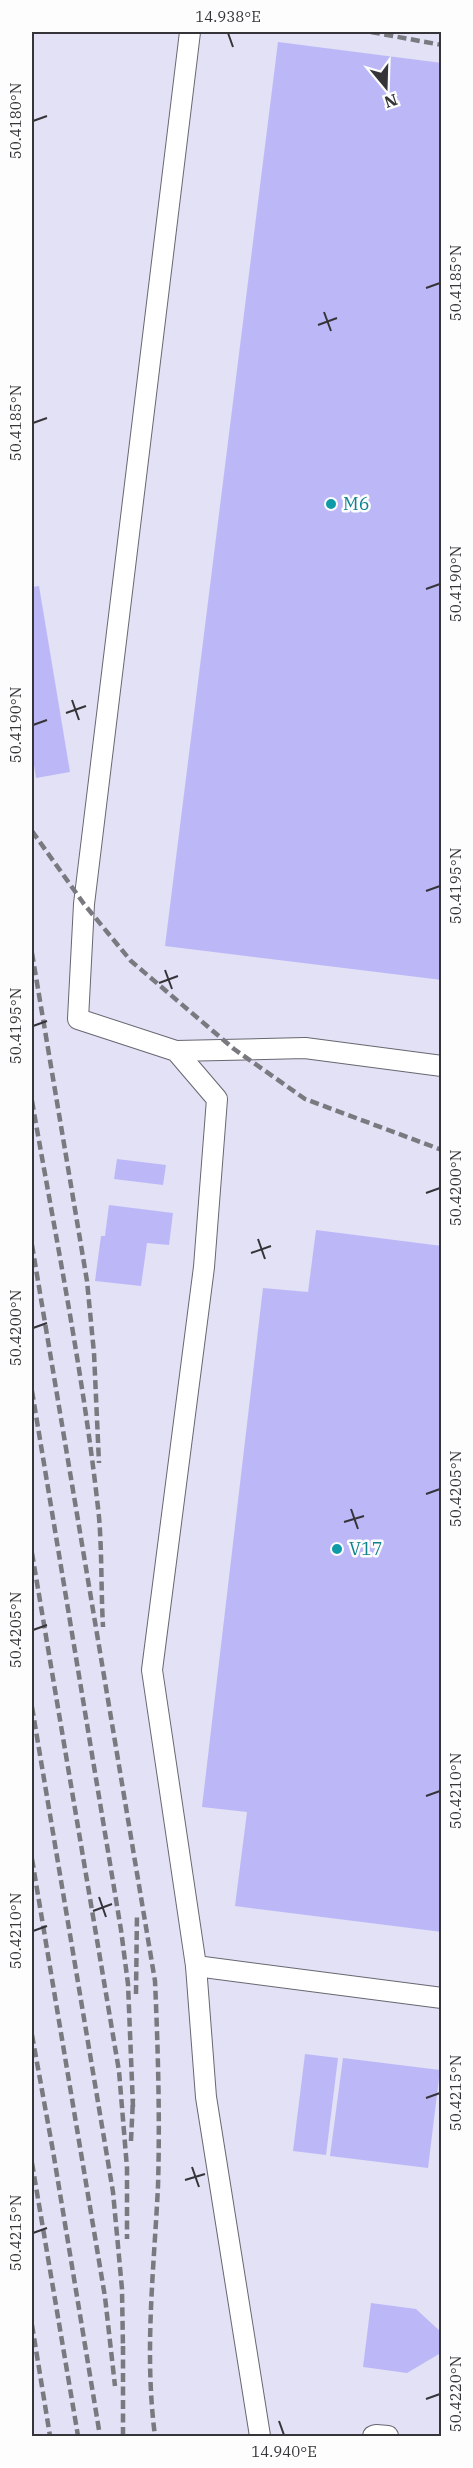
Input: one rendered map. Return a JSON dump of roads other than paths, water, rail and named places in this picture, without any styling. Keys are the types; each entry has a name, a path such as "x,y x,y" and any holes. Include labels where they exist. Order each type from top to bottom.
{"lane":[{"path":"190,32 84,904 78,1018 176,1051 305,1048 441,1066"},
{"path":"176,1051 217,1099 204,1267 152,1670 195,1966 206,2097 260,2436"},
{"path":"195,1966 441,1998"},
{"path":"373,2436 388,2436"}],"railway":[{"path":"371,32 442,45"},
{"path":"32,831 84,904 131,961 234,1049 305,1099 442,1150"},
{"path":"32,953 87,1281 94,1353 99,1463"},
{"path":"32,1101 86,1412 99,1517 103,1627"},
{"path":"32,1245 155,1981 159,2160 150,2342 155,2436"},
{"path":"32,1391 121,1930 128,1984 133,2107"},
{"path":"32,1553 119,2071 127,2168 127,2239"},
{"path":"32,1707 113,2192 122,2289 123,2349"},
{"path":"32,1859 105,2297 115,2386"},
{"path":"136,1994 137,1913"},
{"path":"32,2035 100,2436"},
{"path":"131,2141 133,2099"},
{"path":"32,2163 78,2436"},
{"path":"32,2325 50,2436"},
{"path":"123,2342 123,2436"}],"place":[{"name":"M6","path":"331,504"},
{"name":"V17","path":"337,1549"}]}
